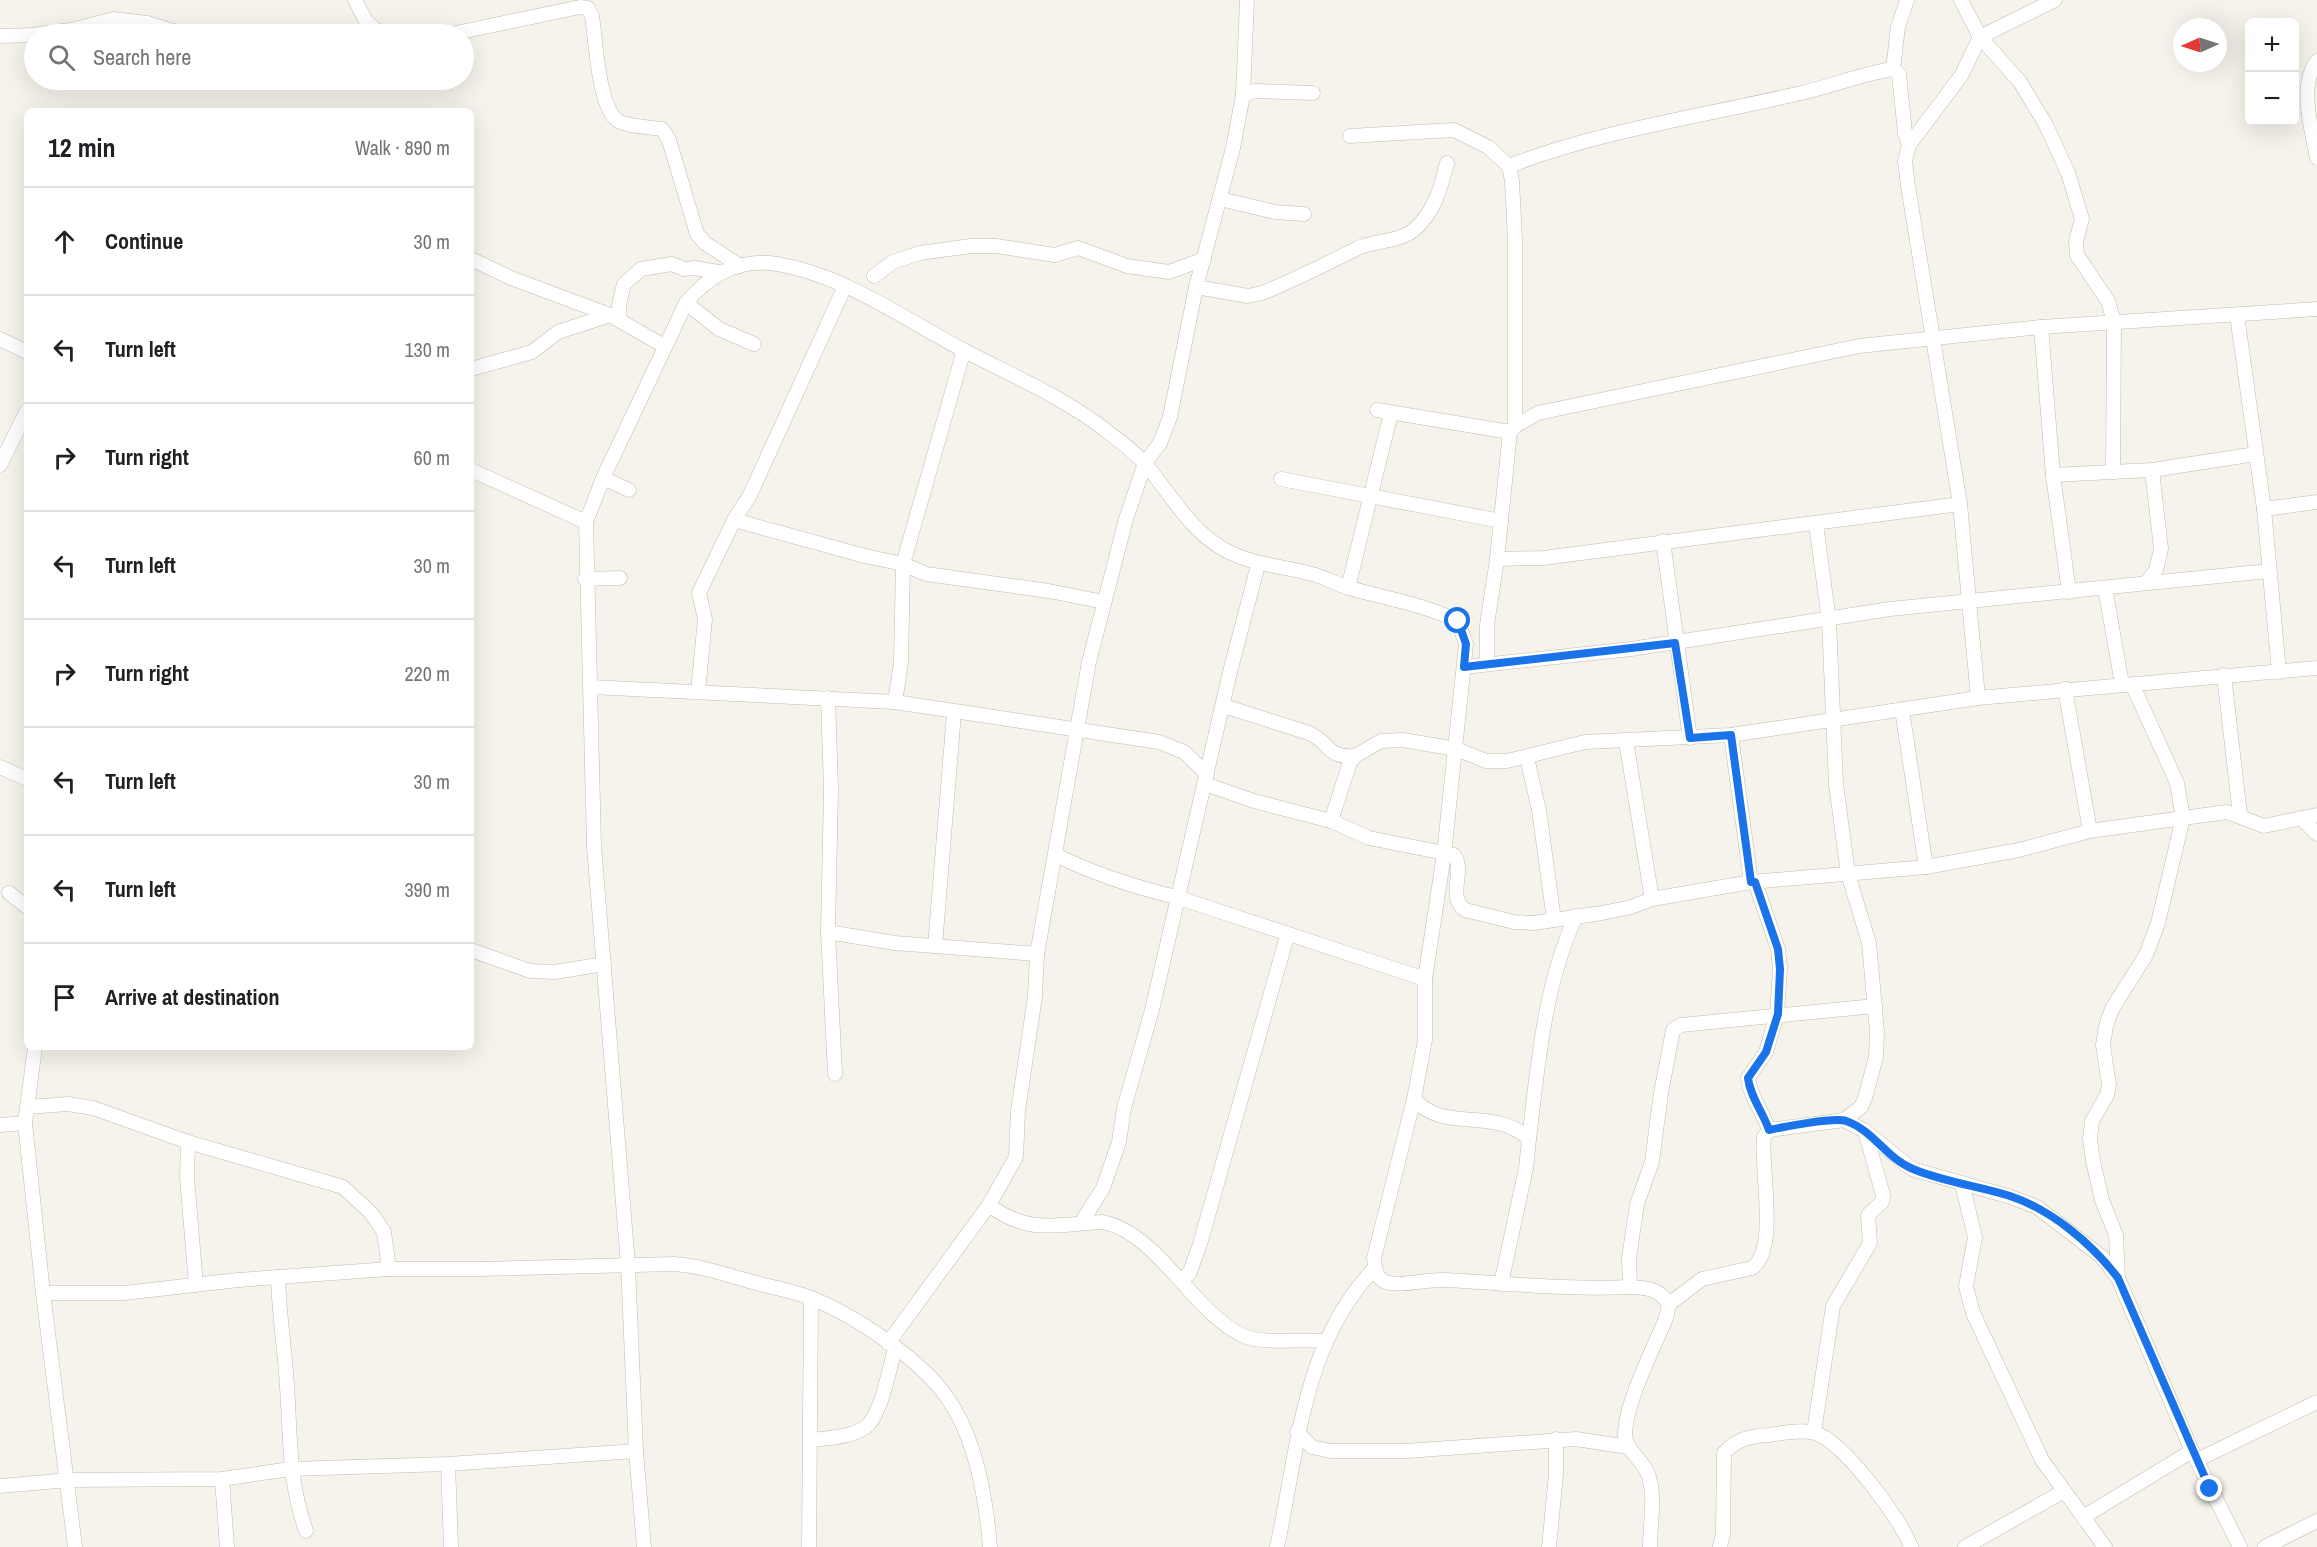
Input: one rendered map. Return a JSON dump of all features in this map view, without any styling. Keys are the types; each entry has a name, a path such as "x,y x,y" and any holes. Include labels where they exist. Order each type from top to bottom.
{"street":[{"path":"355,0 369,24"},
{"path":"811,1440 854,1432 869,1425 875,1414 892,1345 989,1205 1016,1157 1018,1111 1035,996 1037,954 1056,855 1076,728 1104,602 1126,519 1145,463 1160,443 1170,417 1196,288 1220,200 1243,95 1247,0"},
{"path":"1893,69 1898,27 1906,0"},
{"path":"1961,0 1980,37 2020,82 2050,134 2068,173 2082,219 2076,241 2077,255 2108,301 2114,322 2113,472"},
{"path":"1978,698 1967,601 1960,504 1905,161 1909,145 1961,76 1980,37 2055,0"},
{"path":"474,29 580,7 588,8 592,16 602,86 610,114 619,121 662,129 669,140 697,234 705,243 740,266"},
{"path":"94,24 114,19 150,24"},
{"path":"0,36 24,35"},
{"path":"2317,61 2310,74 2308,95 2317,158"},
{"path":"1509,166 1543,153 1681,118 1803,93 1867,73 1893,69 1899,74 1905,133 1909,145"},
{"path":"1243,95 1255,91 1313,93"},
{"path":"1350,136 1455,130 1488,147 1509,166 1515,239 1513,429 1487,625 1487,663"},
{"path":"1196,288 1248,296 1262,293 1340,259 1360,247 1398,237 1414,230 1438,197 1447,163"},
{"path":"1220,200 1275,212 1304,214"},
{"path":"874,276 893,262 920,253 971,246 996,246 1055,255 1078,248 1127,266 1169,272 1204,259"},
{"path":"474,260 511,278 615,318 664,346"},
{"path":"615,318 624,284 641,269 672,264 684,269 695,268 718,272"},
{"path":"644,1547 636,1451 628,1265 594,846 591,687 585,579 586,522 603,478 686,303 701,285 718,272 740,266 776,264 845,286 1047,394 1102,427 1145,463 1167,495 1198,530 1224,549 1258,565 1312,574 1348,588 1434,609 1458,621 1466,644 1444,854 1425,979 1425,1040 1414,1099 1377,1245 1375,1268 1378,1276 1388,1283 1442,1280 1651,1288 1662,1294 1669,1304"},
{"path":"698,692 705,619 699,593 734,520 754,486 845,286"},
{"path":"2302,309 2317,297"},
{"path":"686,303 719,329 754,344"},
{"path":"1377,410 1513,429 1538,413 1687,384 1755,367 1859,346 2041,327 2317,309"},
{"path":"2237,315 2264,509 2279,672"},
{"path":"474,368 532,352 558,332 615,318"},
{"path":"2041,327 2053,475 2069,592"},
{"path":"0,339 24,351"},
{"path":"895,702 901,663 903,564 964,350"},
{"path":"1348,588 1391,413"},
{"path":"0,465 24,417"},
{"path":"2053,475 2152,470 2256,454"},
{"path":"2146,583 2156,570 2161,549 2152,470"},
{"path":"474,471 586,522"},
{"path":"603,478 629,490"},
{"path":"1281,479 1501,521"},
{"path":"2264,509 2317,502"},
{"path":"1497,559 1543,558 1960,504"},
{"path":"734,520 865,556 903,564 926,574 1049,591 1104,602"},
{"path":"1650,1547 1651,1503 1648,1475 1640,1460 1628,1447 1625,1435 1627,1418 1666,1318 1669,1304 1702,1279 1752,1268 1758,1264 1762,1253 1767,1217 1763,1148 1764,1137 1769,1130 1845,1120 1861,1107 1870,1083 1877,1032 1869,943 1848,874 1836,784 1829,621 1816,524"},
{"path":"1663,541 1675,643 1690,738"},
{"path":"1081,1223 1103,1188 1119,1142 1124,1108 1152,1010 1176,897 1224,706 1242,622 1258,565"},
{"path":"1464,667 1675,643 1829,621 1890,609 2269,571"},
{"path":"585,579 620,578"},
{"path":"2105,588 2127,684 2177,783 2183,818 2158,923 2146,955 2112,1009 2106,1026 2103,1045 2109,1085 2107,1095 2092,1121 2093,1161 2102,1200 2116,1235 2118,1278"},
{"path":"1224,706 1309,733 1320,738 1325,747 1336,755 1355,756 1381,741 1403,740 1456,749 1486,762 1527,758 1585,742 1731,735 1978,698 2317,668"},
{"path":"2224,675 2240,815"},
{"path":"591,687 895,702 954,713 1076,728 1173,746 1184,752 1206,779 1254,801 1331,821 1369,838 1454,855 1457,860 1456,900 1465,910 1514,922 1554,920 1631,907 1652,899 1753,882 1926,867 2019,850 2090,831 2227,812 2264,826 2317,815"},
{"path":"2065,689 2090,831"},
{"path":"828,698 831,800 828,932 835,1074"},
{"path":"1902,710 1926,867"},
{"path":"935,946 954,713"},
{"path":"1731,735 1753,882 1780,959 1778,1014 1766,1052 1748,1078 1749,1087 1762,1110 1769,1130"},
{"path":"1626,741 1652,899"},
{"path":"1331,821 1344,779 1355,756"},
{"path":"1527,758 1539,810 1554,920"},
{"path":"0,768 24,778"},
{"path":"2301,818 2317,834"},
{"path":"1056,855 1085,869 1425,979"},
{"path":"9,893 24,905"},
{"path":"1501,1284 1526,1168 1546,1012 1567,936 1576,916"},
{"path":"828,932 895,943 1037,954"},
{"path":"1182,1281 1190,1272 1200,1244 1287,936"},
{"path":"474,951 530,971 555,972 604,964"},
{"path":"1630,1287 1629,1258 1635,1219 1652,1162 1660,1093 1673,1030 1681,1024 1738,1021 1778,1014 1875,1006"},
{"path":"35,1050 25,1123 43,1293 69,1480 75,1547"},
{"path":"1414,1099 1429,1114 1505,1125 1521,1132 1529,1139"},
{"path":"28,1107 68,1104 93,1108 188,1142 343,1187 372,1214 384,1232 389,1269"},
{"path":"1845,1120 1865,1131 1912,1169 2011,1197 2037,1207 2102,1257 2118,1278 2195,1456 2240,1547"},
{"path":"0,1125 25,1123"},
{"path":"1814,1432 1833,1306 1845,1290 1870,1243 1868,1215 1882,1202 1883,1195 1865,1131"},
{"path":"188,1142 187,1178 196,1285"},
{"path":"1962,1184 1975,1237 1967,1276 1967,1297 1982,1334 2012,1391 2043,1460 2105,1547"},
{"path":"989,1205 1014,1221 1027,1225 1114,1224 1128,1232 1182,1281 1215,1315 1243,1336 1257,1341 1325,1341"},
{"path":"43,1293 124,1293 278,1277 389,1269 697,1265 811,1298 892,1345 926,1370 948,1398 973,1449 990,1547"},
{"path":"1277,1547 1297,1432 1325,1341 1345,1303 1375,1268"},
{"path":"278,1277 290,1431 290,1469 294,1497 306,1532"},
{"path":"809,1547 811,1298"},
{"path":"2083,1517 2195,1456 2317,1402"},
{"path":"1297,1432 1312,1447 1330,1451 1406,1451 1556,1439 1576,1439 1628,1447"},
{"path":"1720,1547 1723,1534 1724,1453 1730,1446 1750,1436 1814,1432 1826,1439 1866,1479 1904,1530 1911,1547"},
{"path":"1549,1547 1556,1474 1556,1439"},
{"path":"0,1486 69,1480 222,1479 290,1469 448,1464 636,1451"},
{"path":"448,1464 452,1547"},
{"path":"222,1479 227,1547"},
{"path":"1965,1547 2064,1491"},
{"path":"2265,1547 2317,1521"}],"route":[{"path":"1458,621 1466,644 1464,667 1675,643 1690,738 1731,735 1751,882 1755,882 1780,959 1778,1014 1766,1052 1748,1078 1749,1087 1762,1110 1769,1130 1845,1120 1865,1131 1901,1163 1912,1169 2011,1197 2037,1207 2083,1241 2102,1257 2118,1278 2210,1489"}]}
